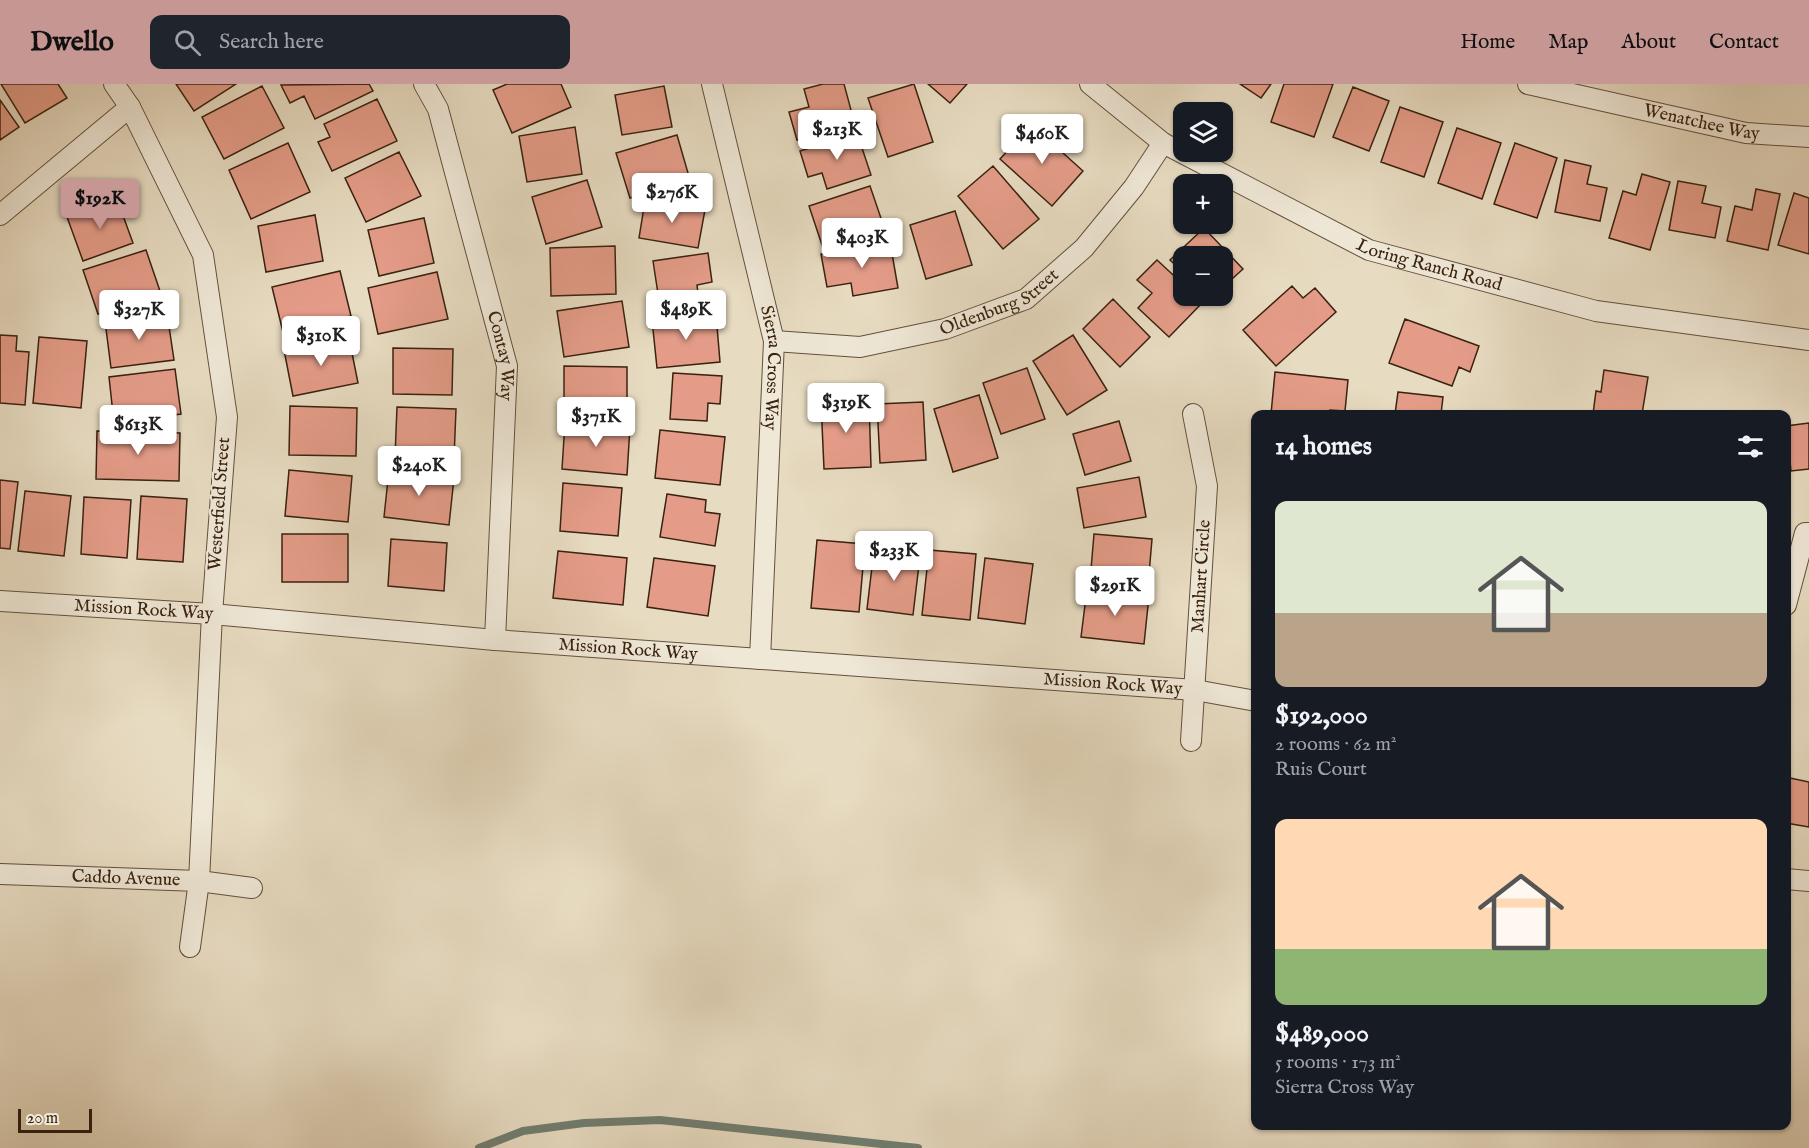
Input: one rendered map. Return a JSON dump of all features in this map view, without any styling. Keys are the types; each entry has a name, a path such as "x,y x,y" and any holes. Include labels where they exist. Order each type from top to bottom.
{"street":[{"name":"Westerfield Street","path":"114,84 130,107 203,255 227,417 212,614 199,881 190,947"},
{"name":"Contay Way","path":"424,84 438,109 507,366 495,640"},
{"name":"Sierra Cross Way","path":"712,84 774,341 760,659"},
{"name":"Loring Ranch Road","path":"1090,84 1163,143 1369,250 1596,311 1809,340"},
{"name":"Wenatchee Way","path":"1528,84 1746,133 1809,136"},
{"path":"0,215 130,107"},
{"name":"Oldenburg Street","path":"774,341 860,347 945,329 1026,299 1084,248 1134,187 1163,143"},
{"name":"Manhart Circle","path":"1191,741 1207,486 1193,414"},
{"path":"1791,588 1807,533"},
{"name":"Mission Rock Way","path":"0,601 212,614 495,640 1195,690 1251,700"},
{"name":"Caddo Avenue","path":"0,874 199,881 252,888"},
{"path":"1791,879 1809,881"}],"building":[{"path":"1,84 58,84 67,98 25,123"},
{"path":"176,84 236,84 194,111"},
{"path":"369,84 373,91 315,119 304,96 290,103 281,85"},
{"path":"507,84 561,84 571,107 512,133 493,90"},
{"path":"823,84 844,84 855,125 797,140 789,112 809,107 804,89"},
{"path":"914,84 933,142 888,157 868,98"},
{"path":"928,84 967,84 950,103"},
{"path":"1240,84 1271,84 1261,98"},
{"path":"1284,84 1333,84 1314,137 1271,122"},
{"path":"262,86 284,128 224,159 202,117"},
{"path":"664,86 672,127 622,135 615,95"},
{"path":"1353,87 1389,101 1369,151 1333,137"},
{"path":"377,99 397,141 332,171 318,142 330,137 324,124"},
{"path":"0,100 19,127 0,140"},
{"path":"1400,107 1443,122 1424,177 1381,162"},
{"path":"1032,125 1083,171 1052,206 1000,159"},
{"path":"575,127 582,174 527,182 519,136"},
{"path":"1457,128 1501,143 1482,199 1438,183"},
{"path":"857,133 871,175 827,189 822,173 808,177 800,151"},
{"path":"677,135 690,180 630,198 616,153"},
{"path":"288,143 310,192 251,219 229,170"},
{"path":"1515,143 1557,158 1537,218 1494,204"},
{"path":"399,152 421,196 366,222 345,178"},
{"path":"1565,160 1591,166 1587,184 1607,188 1600,221 1555,212"},
{"path":"993,166 1039,219 1003,249 958,196"},
{"path":"1642,174 1670,182 1650,250 1609,238 1623,191 1636,195"},
{"path":"587,180 602,227 546,244 532,197"},
{"path":"1678,181 1706,186 1702,203 1721,207 1715,238 1669,230"},
{"path":"870,186 885,230 824,251 809,206"},
{"path":"1756,189 1780,194 1768,250 1727,241 1735,206 1752,210"},
{"path":"1794,193 1809,198 1809,254 1778,245"},
{"path":"117,199 133,243 83,261 67,217"},
{"path":"645,201 705,210 698,248 639,238"},
{"path":"955,211 972,265 926,279 910,225"},
{"path":"315,215 323,261 266,272 258,226"},
{"path":"424,218 434,263 379,276 368,230"},
{"path":"1198,234 1210,234 1221,246 1185,246"},
{"path":"890,242 898,288 853,296 851,283 827,287 821,254"},
{"path":"615,246 616,294 551,296 550,248"},
{"path":"146,250 161,294 98,314 83,270"},
{"path":"708,253 712,282 697,285 699,301 660,307 653,261"},
{"path":"1233,258 1243,269 1233,278"},
{"path":"1157,260 1173,275 1173,306 1199,306 1169,337 1138,308 1152,293 1137,280"},
{"path":"340,271 351,316 283,332 272,287"},
{"path":"437,272 448,319 378,334 368,288"},
{"path":"1292,286 1303,298 1315,288 1336,312 1276,366 1243,330"},
{"path":"1113,299 1150,337 1120,367 1083,329"},
{"path":"622,301 629,347 564,357 557,311"},
{"path":"167,313 174,360 111,368 105,321"},
{"path":"716,314 720,362 657,368 652,320"},
{"path":"1405,319 1479,346 1470,372 1459,367 1452,386 1389,363"},
{"path":"0,335 17,336 16,351 29,352 25,405 0,403"},
{"path":"1073,335 1107,390 1067,415 1033,361"},
{"path":"39,337 87,341 81,408 33,403"},
{"path":"349,338 358,383 293,396 284,350"},
{"path":"393,348 453,349 452,395 393,394"},
{"path":"564,366 627,367 627,415 564,414"},
{"path":"1027,368 1045,419 1001,434 983,383"},
{"path":"175,369 181,414 114,423 109,377"},
{"path":"1604,370 1648,377 1643,410 1594,410 1596,391 1601,392"},
{"path":"1275,372 1348,380 1345,410 1271,410"},
{"path":"673,373 722,376 720,404 708,403 707,421 670,419"},
{"path":"1398,392 1443,397 1441,410 1396,410"},
{"path":"979,395 998,458 953,472 934,409"},
{"path":"869,400 871,467 824,469 821,402"},
{"path":"923,402 926,460 880,463 877,404"},
{"path":"290,406 357,408 356,456 289,455"},
{"path":"397,407 456,409 454,459 395,457"},
{"path":"1119,421 1131,461 1085,475 1073,434"},
{"path":"565,422 630,427 627,475 562,469"},
{"path":"1809,423 1809,469 1791,471 1791,425"},
{"path":"660,430 725,437 720,485 655,478"},
{"path":"97,431 180,433 179,481 96,479"},
{"path":"289,470 352,476 348,522 285,516"},
{"path":"389,470 454,478 449,525 384,517"},
{"path":"1139,477 1146,517 1084,528 1077,488"},
{"path":"0,480 18,482 10,549 0,548"},
{"path":"563,483 622,488 618,536 560,531"},
{"path":"25,491 71,496 64,556 18,551"},
{"path":"667,494 706,500 705,512 720,514 715,546 660,537"},
{"path":"141,496 187,499 183,562 137,559"},
{"path":"84,497 131,500 127,558 81,554"},
{"path":"282,534 348,534 348,582 282,582"},
{"path":"1094,534 1152,539 1148,586 1090,581"},
{"path":"391,539 447,543 444,591 388,586"},
{"path":"817,540 865,544 859,612 811,608"},
{"path":"874,550 920,556 913,615 867,609"},
{"path":"929,550 976,554 970,620 922,615"},
{"path":"558,551 627,558 623,605 553,598"},
{"path":"654,558 715,566 708,616 647,607"},
{"path":"985,558 1033,564 1025,624 978,618"},
{"path":"1087,589 1149,596 1144,644 1081,637"},
{"path":"1791,778 1809,782 1809,827 1791,824"}],"waterway":[{"path":"479,1148 523,1131 584,1123 660,1120 918,1148"}]}
